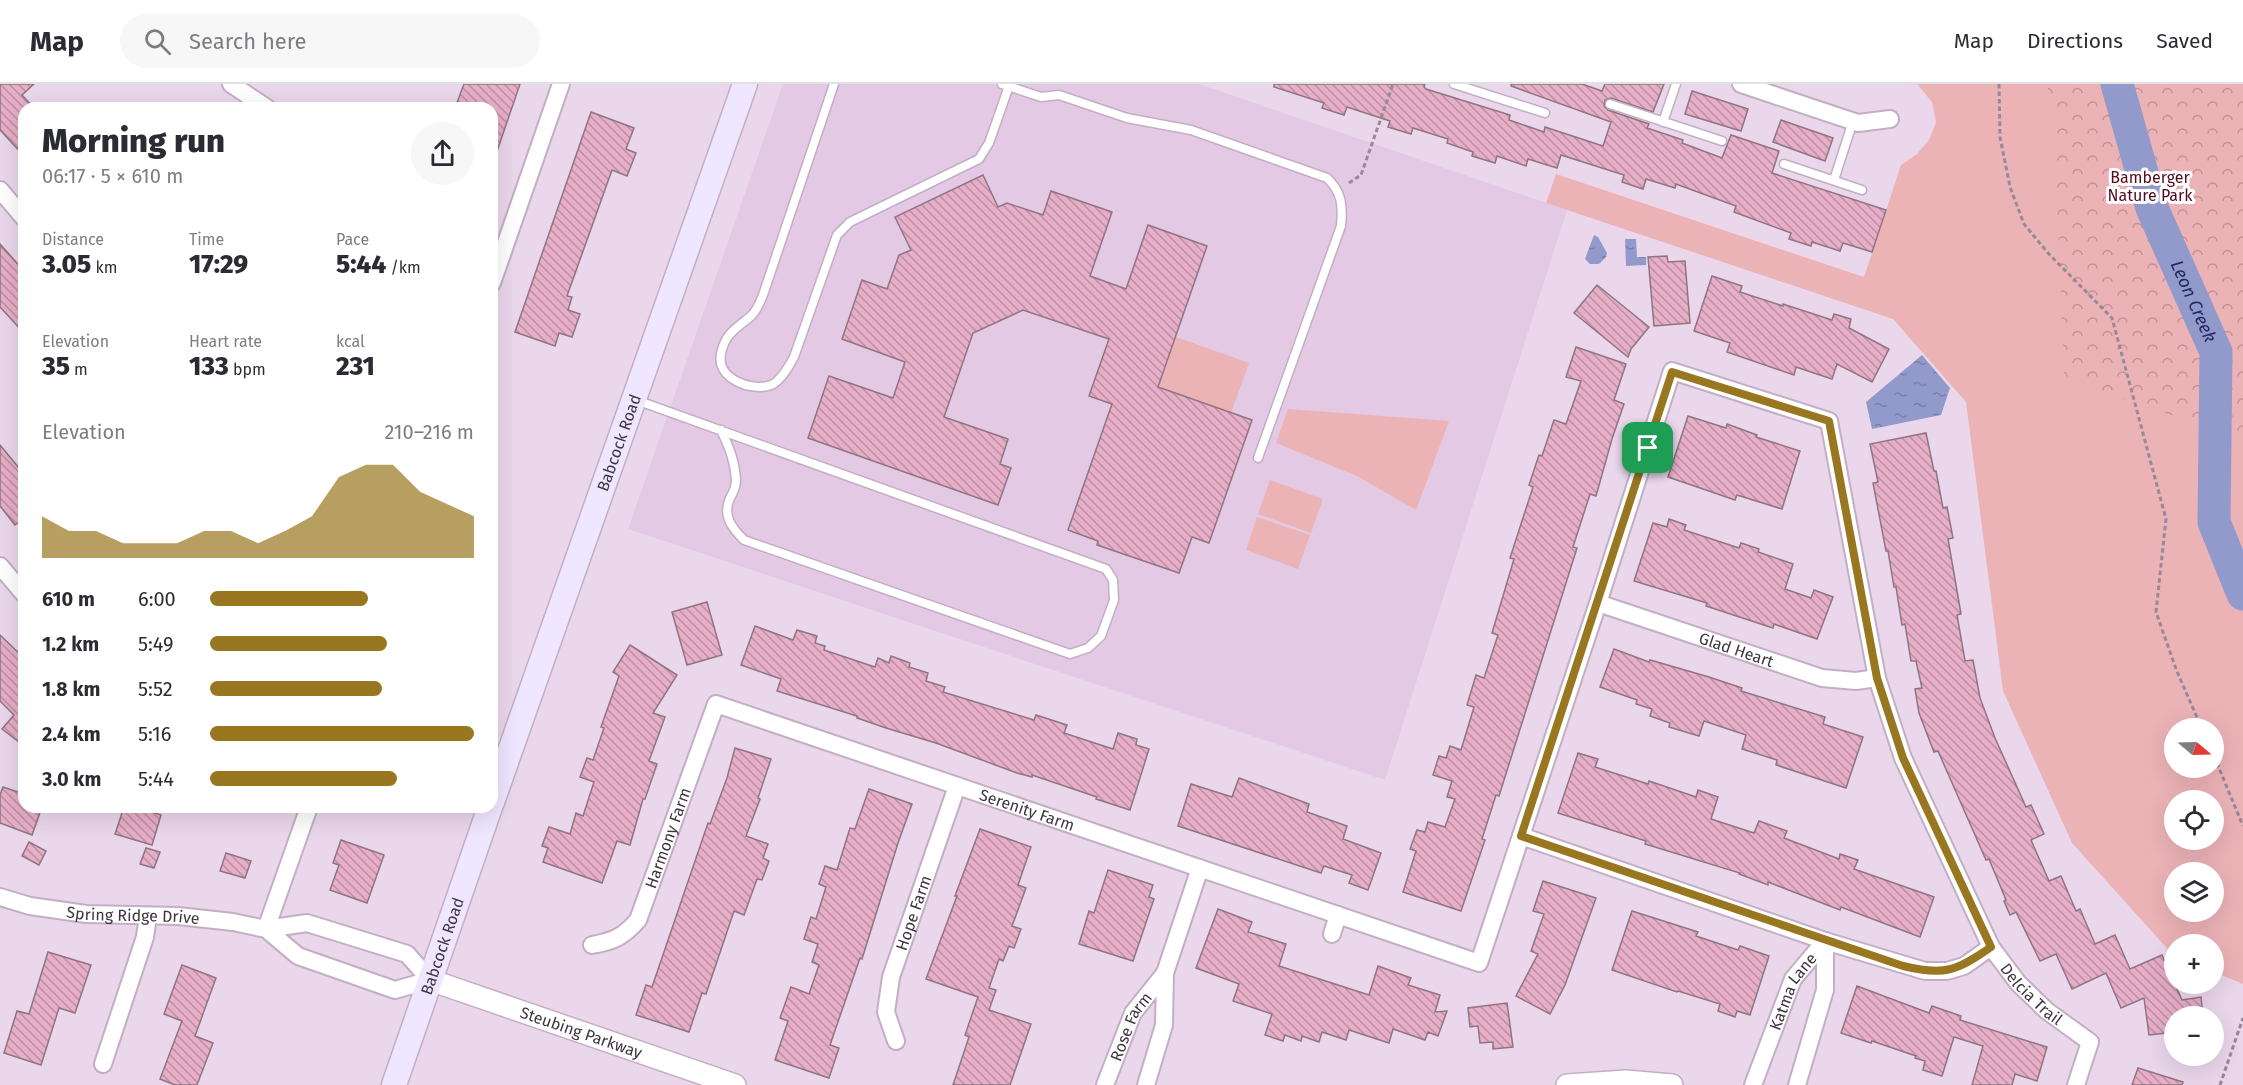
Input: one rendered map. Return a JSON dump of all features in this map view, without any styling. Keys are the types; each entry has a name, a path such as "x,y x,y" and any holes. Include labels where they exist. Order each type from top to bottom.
{"main road":[{"name":"Babcock Road","path":"498,785 745,84"},
{"name":"Babcock Road","path":"394,1085 488,813"}],"street":[{"path":"231,84 258,102"},
{"path":"498,266 561,84"},
{"path":"1741,84 1858,123 1890,119"},
{"path":"0,190 18,211"},
{"name":"Delcia Trail","path":"1598,603 1672,372 1829,421 1877,678 1903,758 1991,947 2018,983 2047,1011 2090,1042 2076,1085"},
{"path":"0,566 18,587"},
{"path":"1598,603 1521,836 1826,941 1925,971 1947,970 1964,966 1991,947"},
{"name":"Glad Heart","path":"1598,603 1822,678 1856,681 1877,678"},
{"name":"Serenity Farm","path":"716,704 1479,963 1521,836"},
{"name":"Harmony Farm","path":"592,945 609,942 626,934 638,920 716,704"},
{"name":"Hope Farm","path":"896,1041 886,1012 891,977 957,786"},
{"path":"266,929 307,813"},
{"name":"Rose Farm","path":"1146,1085 1164,1025 1165,973 1200,868"},
{"name":"Spring Ridge Drive","path":"0,897 58,912 178,916 211,919 266,929 307,923 407,954 430,980 395,990 298,956 266,929"},
{"path":"1332,934 1338,915"},
{"path":"104,1064 145,937 148,916"},
{"name":"Katma Lane","path":"1753,1085 1793,979 1826,941"},
{"name":"Katma Lane","path":"1797,1085 1825,990 1826,941"},
{"name":"Rose Farm","path":"1105,1085 1133,1013 1165,973"},
{"name":"Steubing Parkway","path":"430,980 735,1085"},
{"path":"1567,1085 1626,1081 1672,1085"}],"lane":[{"path":"834,84 763,295 753,314 739,323 728,335 721,355 722,365 738,383 753,388 773,385 787,369 794,357 837,235 850,222 979,159 988,143 1006,85 1041,97 1059,95 1127,118 1191,130 1327,178 1334,185 1341,196 1343,210 1341,226 1258,458"},
{"path":"1454,84 1545,114"},
{"path":"1488,95 1492,84"},
{"path":"1663,122 1676,84"},
{"path":"1611,105 1722,141"},
{"path":"1834,180 1853,121"},
{"path":"1784,164 1862,190"},
{"path":"633,399 721,430 1106,569 1113,579 1114,600 1101,636 1088,648 1070,654 744,540 731,528 727,516 728,503 736,483 733,455 721,430"}],"path":[{"path":"1349,183 1361,175 1393,84"},
{"path":"1999,84 2000,138 2010,187 2024,224 2048,253 2112,318 2166,519 2156,612 2176,669 2197,718"},
{"path":"2223,778 2243,826"},
{"path":"2220,1085 2243,1018"}],"shaded area":[{"path":"783,84 1199,84 1567,210 1385,780 628,529"}],"green space":[{"path":"1917,84 2243,84 2243,984 2224,976 2224,934 2164,934 2164,945 2072,843 2003,691 1966,402 1893,319 1546,203 1556,174 1864,277 1901,165 1917,154 1929,140 1936,122 1932,102"},
{"name":"Bamberger Nature Park","path":"2047,84 2243,84 2243,440 2064,378 2054,121"},
{"path":"1176,337 1249,363 1231,413 1158,387"},
{"path":"1288,409 1449,421 1416,510 1357,476 1276,443"},
{"path":"1270,480 1323,499 1311,533 1258,514"},
{"path":"1257,517 1310,535 1298,569 1246,550"}],"water":[{"path":"1594,235 1598,237 1607,253 1599,264 1590,264 1585,259"},
{"path":"1625,239 1636,239 1637,257 1646,257 1646,265 1626,266"},
{"path":"1922,355 1950,388 1941,415 1872,429 1866,402"}],"building":[{"path":"0,84 34,84 22,95 28,102 18,102 18,150 0,130"},
{"path":"464,84 520,84 498,148 498,102 457,102"},
{"path":"1274,84 1425,84 1426,89 1510,115 1509,120 1544,132 1545,127 1603,146 1611,122 1511,86 1511,84 1582,84 1602,91 1605,84 1664,84 1653,112 1611,98 1605,100 1604,106 1608,110 1649,124 1647,128 1683,140 1682,143 1722,158 1731,135 1779,151 1772,173 1886,210 1872,252 1843,243 1840,251 1812,242 1811,246 1789,239 1791,233 1734,212 1736,206 1676,184 1675,188 1646,179 1643,189 1622,182 1624,175 1561,155 1557,168 1528,159 1526,166 1497,156 1495,163 1472,156 1473,152 1447,143 1448,139 1413,128 1411,134 1388,127 1390,121 1347,107 1344,115 1322,108 1324,103 1274,87"},
{"path":"1692,91 1748,109 1741,131 1685,114"},
{"path":"591,112 634,128 626,149 636,153 627,176 612,170 567,296 572,297 568,310 580,314 572,337 559,333 555,346 515,332"},
{"path":"1781,120 1833,138 1825,161 1773,142"},
{"path":"983,175 998,207 1007,203 1043,215 1051,191 1112,212 1090,276 1126,289 1148,225 1207,246 1158,387 1252,420 1209,543 1192,537 1179,573 1097,545 1098,541 1068,530 1112,404 1089,396 1109,339 1023,310 973,333 944,417 1008,439 1000,464 1011,468 998,505 808,438 829,376 893,398 905,362 842,339 862,280 887,289 899,255 911,250 895,217"},
{"path":"0,244 18,264 18,326 0,307"},
{"path":"1667,256 1668,262 1685,261 1690,323 1654,326 1648,257"},
{"path":"1712,276 1742,286 1740,292 1783,306 1783,304 1832,320 1834,314 1851,319 1849,328 1889,349 1872,382 1837,364 1832,379 1796,367 1794,375 1727,352 1730,343 1694,331"},
{"path":"1597,285 1649,327 1631,349 1628,357 1574,313"},
{"path":"1576,347 1626,364 1614,400 1624,404 1596,496 1590,494 1573,547 1577,548 1499,796 1496,795 1482,839 1485,840 1461,911 1403,892 1416,851 1410,849 1417,830 1425,832 1428,822 1445,827 1455,799 1447,797 1452,781 1433,775 1439,756 1446,758 1450,746 1461,750 1474,707 1467,705 1476,675 1484,678 1498,635 1492,633 1514,559 1510,558 1533,487 1529,485 1554,420 1566,424 1581,381 1566,377"},
{"path":"1688,416 1726,428 1727,424 1757,435 1756,437 1800,451 1782,509 1737,495 1735,500 1668,477"},
{"path":"1926,433 1943,508 1947,507 1953,538 1948,539 1961,614 1957,615 1965,661 1973,660 1980,698 1995,738 2026,807 2031,805 2044,834 2031,840 2049,881 2061,876 2076,911 2080,909 2095,944 2115,935 2130,969 2162,955 2164,994 2179,994 2182,1000 2201,997 2202,1006 2164,1006 2164,1033 2149,1035 2144,998 2121,1008 2106,973 2072,989 2056,954 2040,961 2016,912 2010,915 1989,859 1986,860 1938,751 1934,752 1919,713 1915,689 1922,688 1916,661 1911,661 1905,624 1902,625 1896,587 1894,587 1888,551 1886,551 1873,483 1878,482 1870,444"},
{"path":"0,445 18,467 18,523 15,525 0,506"},
{"path":"1669,519 1686,525 1684,530 1739,548 1741,543 1759,549 1758,552 1793,564 1785,589 1811,598 1814,590 1833,597 1817,639 1774,624 1773,628 1706,606 1707,603 1634,581 1653,523 1667,527"},
{"path":"707,602 722,655 687,665 672,612"},
{"path":"755,626 793,640 797,630 817,636 815,643 825,646 824,650 875,667 878,658 889,663 891,656 910,663 909,667 928,673 926,681 945,687 943,692 1034,720 1036,715 1067,725 1064,733 1113,749 1118,733 1137,739 1136,745 1149,749 1130,810 1032,775 1032,777 1017,773 936,743 886,728 857,718 857,716 777,691 781,679 741,665"},
{"path":"0,635 18,652 18,741 2,729 14,715 0,701"},
{"path":"630,645 677,675 653,713 665,717 649,761 657,764 645,799 643,799 630,845 617,841 602,883 543,862 548,848 542,846 549,827 570,834 576,813 583,816 594,782 580,777 587,758 593,760 604,728 601,727 619,676 613,672"},
{"path":"1614,649 1649,662 1650,660 1709,677 1742,688 1741,691 1825,717 1823,724 1863,737 1846,788 1776,765 1777,760 1742,749 1746,735 1704,721 1699,736 1669,727 1670,723 1650,716 1652,709 1636,704 1637,700 1600,687"},
{"path":"735,748 771,759 758,798 760,799 746,836 768,844 763,858 769,861 762,880 757,879 744,915 734,911 706,994 702,993 689,1032 636,1015 646,985 652,987 708,823 710,824 727,778"},
{"path":"1578,753 1598,759 1595,767 1648,784 1649,781 1696,797 1698,790 1718,797 1711,819 1754,833 1759,821 1787,831 1784,838 1839,859 1840,854 1858,860 1854,869 1934,897 1920,937 1841,907 1840,910 1768,882 1768,885 1740,873 1645,844 1646,841 1558,813"},
{"path":"1239,778 1309,804 1307,812 1347,826 1343,839 1381,853 1368,890 1349,883 1352,875 1324,866 1321,873 1178,826 1191,784 1232,797"},
{"path":"3,787 18,792 18,813 40,813 32,835 0,823 0,795"},
{"path":"869,789 912,804 862,959 860,958 830,1045 839,1048 829,1078 775,1060 788,1021 780,1018 791,987 809,994 819,965 812,962 818,944 804,939 811,917 816,919 826,887 819,884 825,866 837,870 850,828 855,829"},
{"path":"122,813 161,815 152,845 115,834"},
{"path":"980,829 1031,847 1018,885 1026,888 1012,926 1021,929 1014,948 1009,946 1003,961 999,959 989,988 996,990 989,1010 1031,1024 1010,1085 953,1085 969,1037 965,1035 978,997 926,979"},
{"path":"341,840 384,855 367,903 330,890 339,865 333,863"},
{"path":"29,842 46,851 39,865 22,856"},
{"path":"146,848 160,852 154,868 140,864"},
{"path":"226,853 251,861 245,878 220,871"},
{"path":"1108,870 1153,885 1149,897 1154,899 1133,961 1079,944 1089,911 1094,913"},
{"path":"1543,881 1596,898 1565,985 1550,1014 1516,996 1538,954 1531,951 1544,914 1533,911"},
{"path":"1218,909 1252,922 1248,932 1286,944 1279,966 1369,995 1378,966 1411,978 1408,985 1440,995 1435,1012 1447,1011 1438,1036 1428,1032 1425,1040 1393,1029 1389,1043 1349,1030 1346,1040 1322,1032 1319,1042 1302,1036 1301,1041 1285,1035 1283,1041 1265,1035 1272,1014 1233,1001 1239,984 1196,968"},
{"path":"1632,911 1698,932 1696,936 1738,950 1740,946 1769,956 1750,1015 1737,1011 1735,1017 1718,1011 1720,1004 1612,970"},
{"path":"48,952 91,965 75,1013 59,1008 41,1065 4,1053 17,1011 29,1014"},
{"path":"182,965 216,978 195,1036 213,1043 197,1085 175,1085 160,1079 182,1021 164,1014"},
{"path":"1857,986 1929,1013 1932,1006 1961,1016 1960,1020 2047,1047 2037,1081 2015,1074 2012,1085 1972,1085 1983,1046 1954,1037 1942,1076 1923,1070 1925,1061 1915,1058 1916,1056 1841,1033"},
{"path":"1507,1003 1513,1047 1493,1049 1493,1042 1480,1043 1478,1026 1470,1027 1468,1008"},
{"path":"2138,1068 2183,1082 2182,1085 2132,1085"}],"waterway":[{"name":"Leon Creek","path":"2117,84 2152,208 2216,352 2214,522 2243,594"}],"route":[{"path":"1672,372 1829,421 1877,678 1903,758 1991,947 1964,966 1947,970 1925,971 1903,966 1521,836 1648,448 1672,372"}]}
